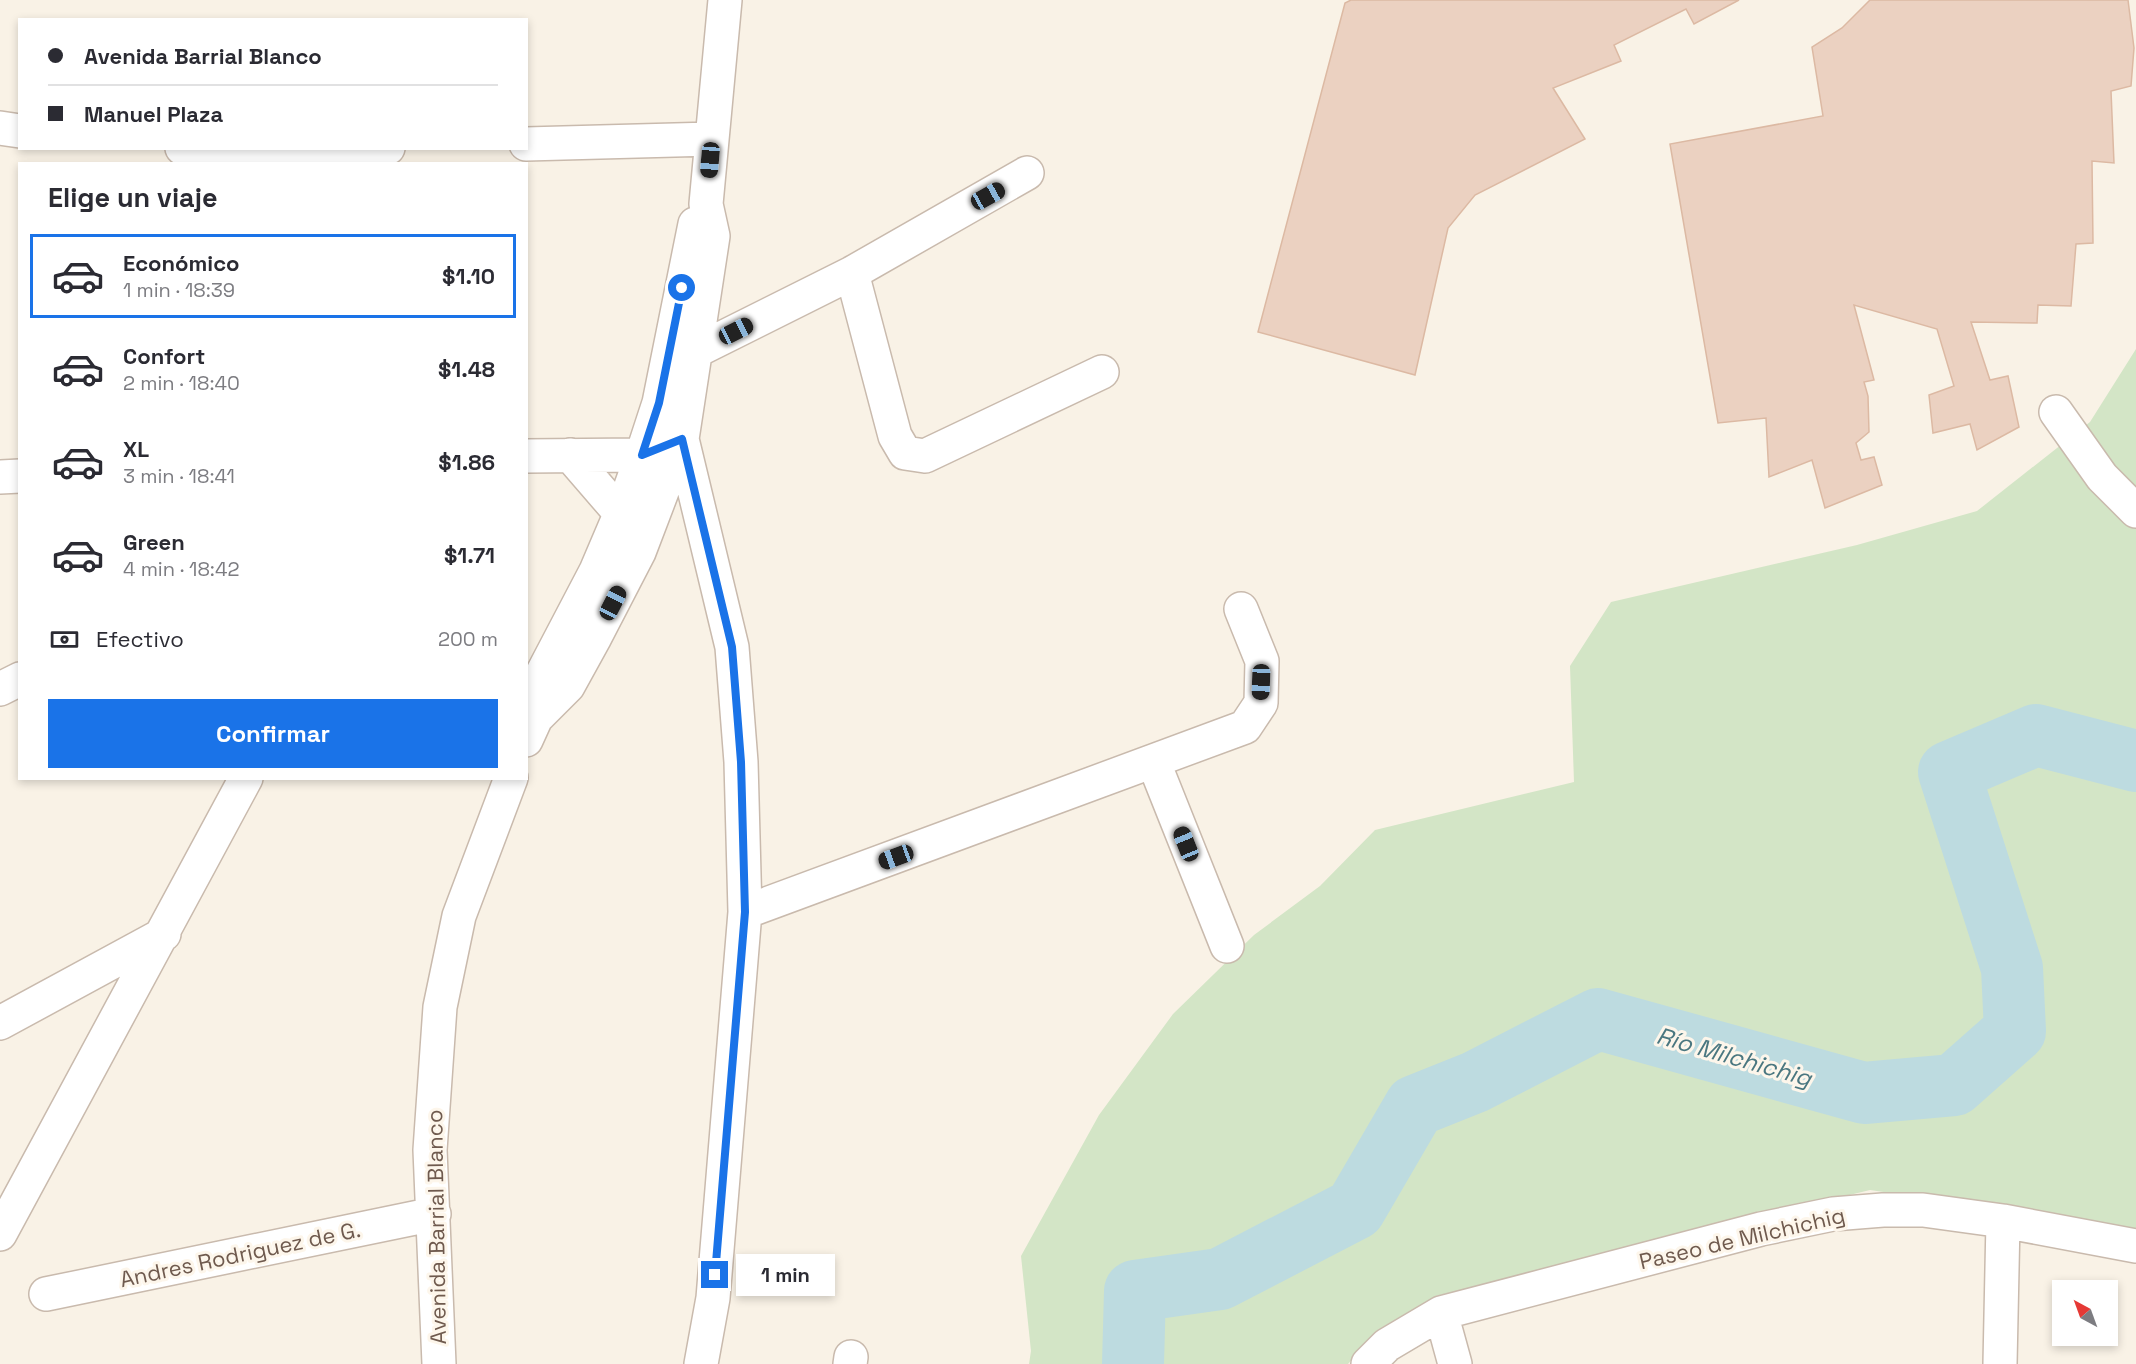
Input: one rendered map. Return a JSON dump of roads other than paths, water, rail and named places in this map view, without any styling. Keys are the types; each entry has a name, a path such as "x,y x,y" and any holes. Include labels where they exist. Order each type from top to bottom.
{"street":[{"path":"531,729 568,686 595,637 639,552 682,439 698,350 713,236 706,204 725,0"},
{"path":"0,128 18,130"},
{"path":"528,144 712,139"},
{"path":"200,150 226,153 323,150"},
{"path":"698,350 852,273 1028,173"},
{"path":"531,729 540,676 596,571 621,514 642,455 659,403 692,229 706,204"},
{"path":"852,273 895,436 905,453 925,456 1102,372"},
{"path":"2056,412 2102,477 2136,512"},
{"path":"528,456 642,455 682,439"},
{"path":"682,439 732,647 741,762 745,912 713,1298 701,1364"},
{"path":"570,455 621,514"},
{"path":"0,477 18,476"},
{"path":"745,912 1154,763 1245,727 1261,703 1262,661 1241,609"},
{"path":"0,689 18,680"},
{"path":"1154,763 1227,946"},
{"path":"0,1234 164,934 245,780"},
{"name":"Avenida Barrial Blanco","path":"439,1364 430,1150 440,1007 459,916 510,780"},
{"path":"0,1023 164,934"},
{"name":"Paseo de Milchichig","path":"1368,1364 1387,1345 1441,1313 1761,1229 1833,1214 1923,1210 2003,1221 2136,1246"},
{"name":"Andres Rodriguez de G.","path":"46,1294 434,1214"},
{"path":"2000,1364 2003,1221"},
{"path":"1441,1313 1455,1364"}],"waterway":[{"name":"Río Milchichig","path":"1133,1364 1135,1291 1220,1279 1355,1209 1415,1106 1475,1082 1598,1019 1864,1093 1954,1085 2015,1031 2012,968 1949,772 2036,735 2136,761"}]}
